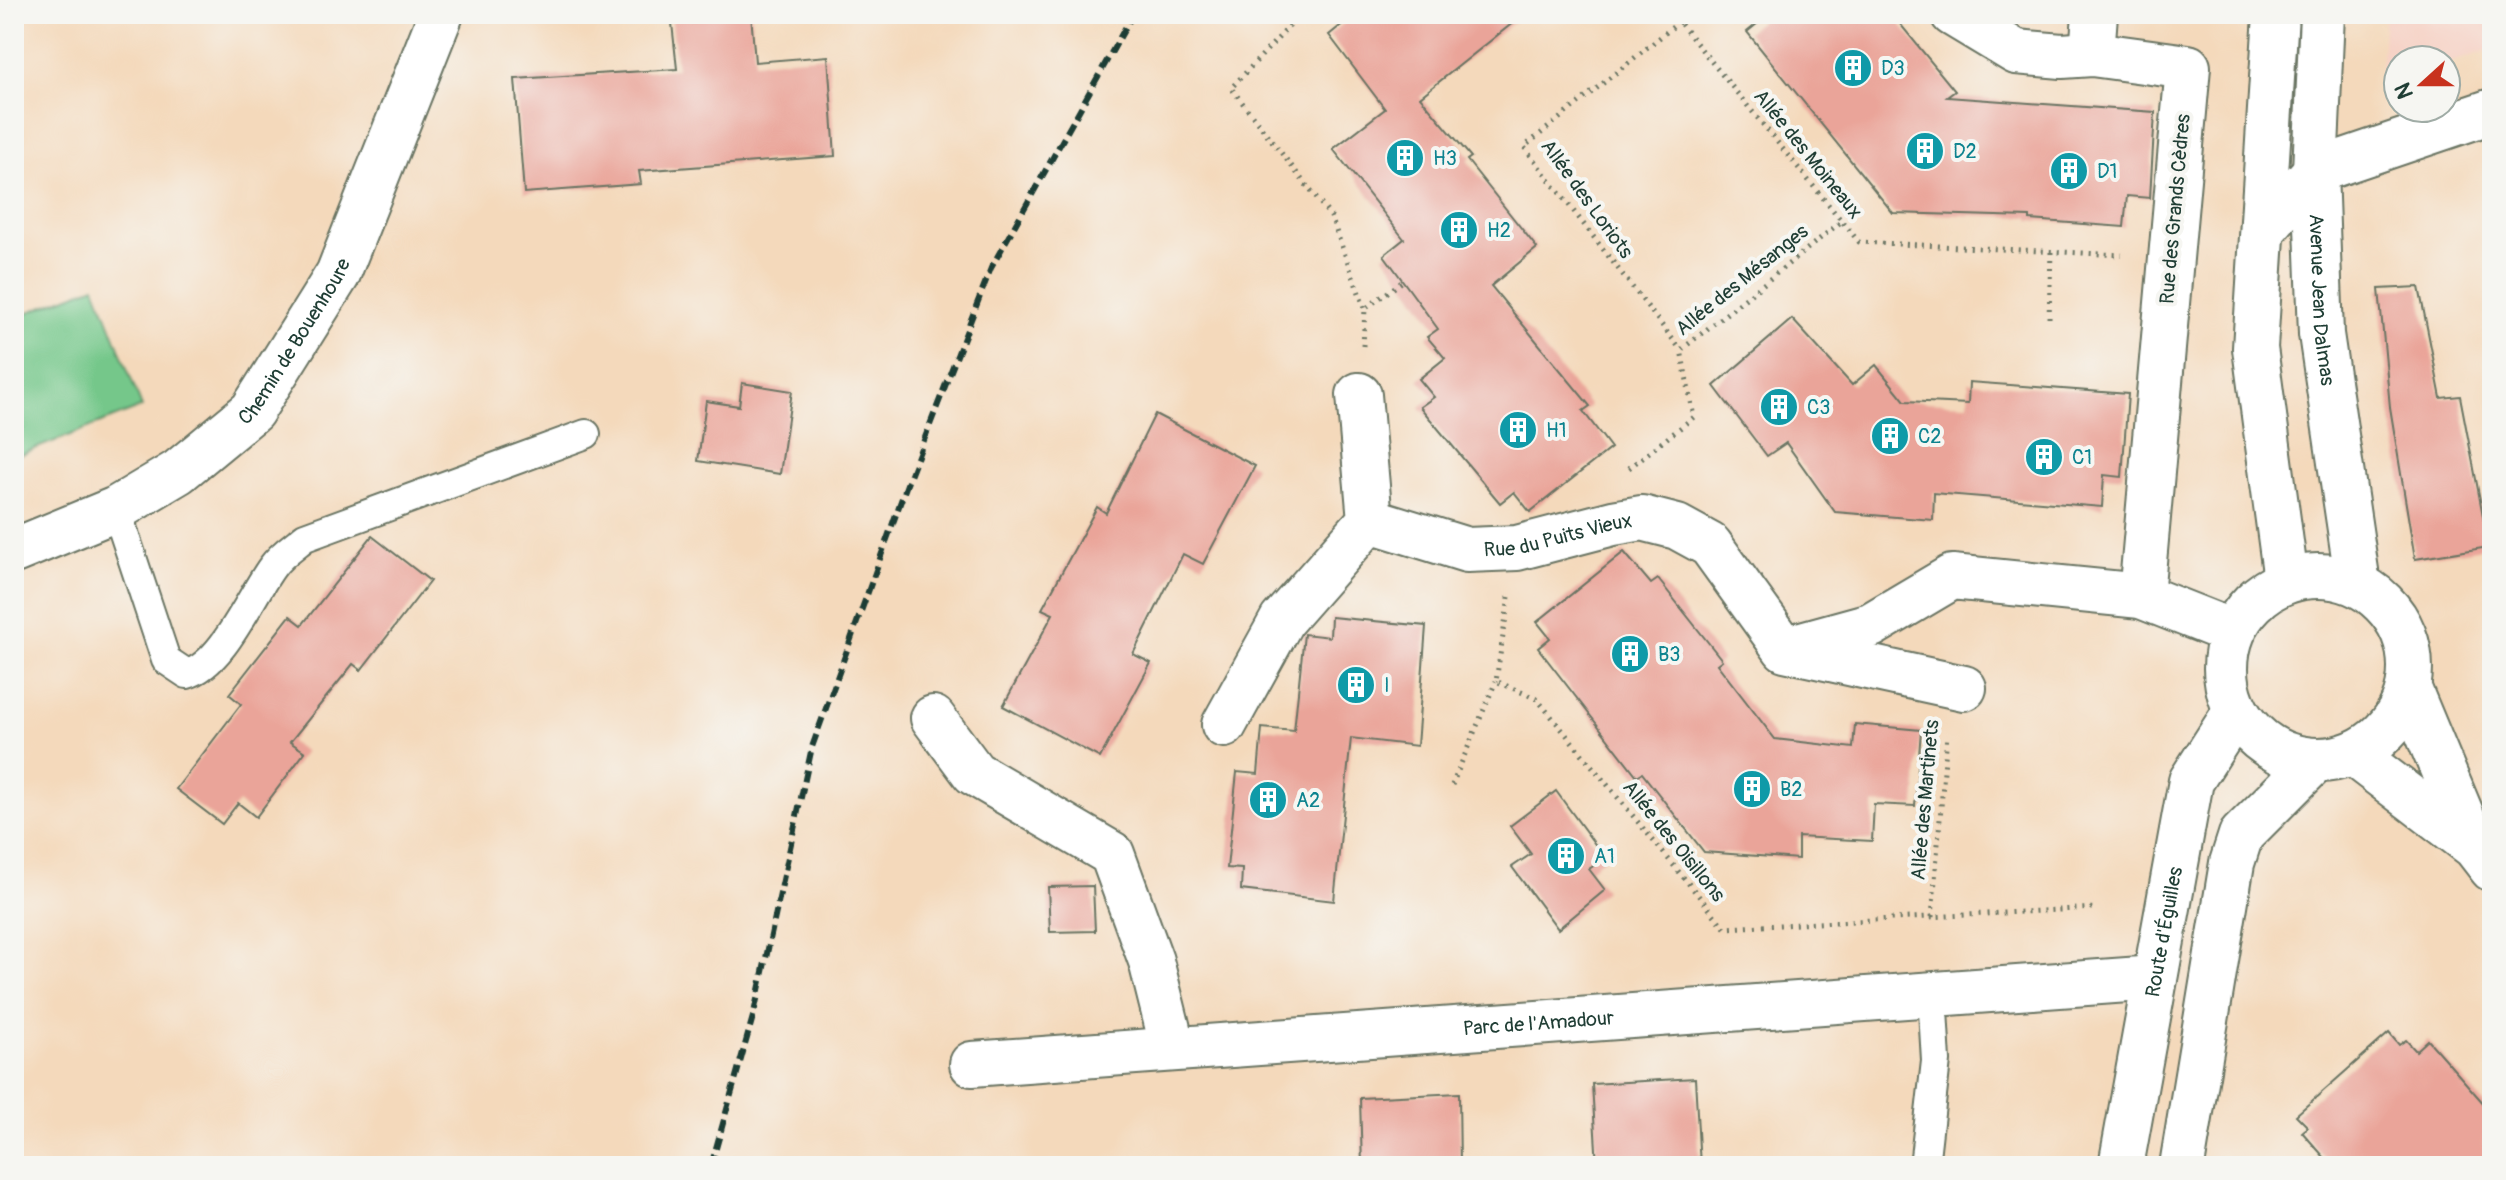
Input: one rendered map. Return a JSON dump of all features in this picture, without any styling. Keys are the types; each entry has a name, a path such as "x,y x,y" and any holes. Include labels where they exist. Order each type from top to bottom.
{"street":[{"name":"Chemin de Bouenhoure","path":"14,551 116,509 178,472 252,411 338,274 441,14"},
{"name":"Rue des Grands Cèdres","path":"1953,14 2016,52 2062,56 2094,34 2188,67 2141,596"},
{"path":"2276,14 2255,348 2286,580"},
{"name":"Avenue Jean Dalmas","path":"2322,14 2315,171 2321,334 2358,584"},
{"path":"2263,230 2315,171 2492,111"},
{"path":"1224,725 1282,620 1370,520 1359,395"},
{"name":"Rue du Puits Vieux","path":"1370,520 1467,550 1517,548 1642,518 1677,527 1710,545 1785,649"},
{"path":"2182,1166 2232,863 2241,835 2334,758 2379,739 2398,716 2409,689 2409,648 2391,609 2358,584 2323,574 2286,580 2263,592 2245,609 2232,632 2225,659 2227,685 2236,711 2255,737 2283,754 2334,758 2483,858"},
{"path":"1785,649 1871,625 1952,577 2141,596 2232,632"},
{"path":"1785,649 1958,687"},
{"path":"2409,689 2483,858"},
{"name":"Route d'Éguilles","path":"2121,1166 2191,781 2236,711"},
{"path":"933,718 974,773 1112,854 1151,961 1173,1049"},
{"name":"Parc de l'Amadour","path":"972,1064 2155,978"}],"lane":[{"path":"116,509 166,660 187,674 199,671 221,647 274,564 305,537 586,434"},
{"path":"1924,1166 1936,1061 1932,993"}],"path":[{"path":"1301,14 1231,88 1331,217 1365,309 1359,395"},
{"path":"1679,22 1689,14"},
{"name":"Allée des Moineaux","path":"1679,22 1859,242 2171,258"},
{"name":"Allée des Loriots","path":"1679,22 1524,147 1681,350"},
{"name":"Allée des Mésanges","path":"1613,523 1608,485 1694,417 1681,350 1842,221"},
{"path":"2049,318 2051,252"},
{"path":"1365,309 1403,281"},
{"path":"1452,785 1496,681 1517,548"},
{"name":"Allée des Oisillons","path":"1496,681 1537,699 1725,928 2096,908"},
{"name":"Allée des Martinets","path":"1932,917 1958,687"}],"shaded area":[{"path":"2385,14 2492,14 2492,49 2462,59 2462,44 2383,44"}],"green space":[{"path":"95,286 142,407 14,457 14,318"}],"building":[{"path":"671,14 751,14 755,62 828,56 835,156 639,171 641,184 524,193 515,79 677,69"},
{"path":"1355,14 1524,14 1420,97 1471,157 1467,160 1537,248 1491,286 1590,406 1583,411 1611,448 1530,512 1514,492 1500,503 1420,407 1434,397 1419,379 1445,358 1427,337 1438,329 1384,255 1404,239 1333,149 1385,109 1329,35"},
{"path":"1769,14 1892,14 1955,91 1947,97 2155,112 2150,198 2127,196 2124,227 2030,220 2030,217 1893,213 1747,32"},
{"path":"2419,287 2441,398 2460,396 2489,547 2415,559 2390,407 2379,289"},
{"path":"1792,319 1852,385 1876,365 1905,401 1968,404 1969,382 2128,394 2122,477 2104,475 2102,507 1934,493 1933,520 1835,512 1786,443 1767,456 1714,386"},
{"path":"742,383 792,391 780,474 698,461 706,401 739,406"},
{"path":"1155,414 1255,466 1203,564 1183,554 1133,654 1151,663 1100,758 1003,706 1053,614 1042,609 1097,507 1106,513"},
{"path":"372,536 430,581 361,670 353,664 290,742 305,752 256,817 238,803 222,824 176,789 241,704 229,694 290,616 302,625"},
{"path":"1624,552 1651,584 1658,579 1722,660 1717,664 1775,739 1853,748 1855,724 1921,730 1915,806 1874,804 1872,841 1798,837 1798,859 1704,852 1642,773 1637,776 1538,648 1550,638 1537,622"},
{"path":"1331,617 1426,626 1417,746 1351,738 1334,901 1241,890 1242,869 1227,868 1237,772 1258,774 1262,728 1294,731 1304,634 1330,637"},
{"name":"A1","path":"1556,791 1605,858 1589,869 1605,890 1558,929 1512,867 1531,854 1510,826"},
{"path":"1093,886 1095,931 1050,932 1048,887"},
{"path":"2389,1033 2399,1045 2406,1040 2416,1051 2428,1040 2492,1113 2492,1166 2332,1166 2302,1132 2308,1127 2296,1115"},
{"path":"1695,1078 1700,1166 1597,1166 1592,1084"},
{"path":"1459,1093 1460,1166 1362,1166 1360,1098"}],"railway":[{"path":"711,1166 754,1013 812,747 907,484 991,268 1133,14"}],"place":[{"name":"D3","path":"1853,68"},
{"name":"D2","path":"1925,151"},
{"name":"H3","path":"1405,158"},
{"name":"D1","path":"2069,171"},
{"name":"H2","path":"1459,230"},
{"name":"C3","path":"1779,407"},
{"name":"H1","path":"1518,430"},
{"name":"C2","path":"1890,436"},
{"name":"C1","path":"2044,457"},
{"name":"B3","path":"1630,654"},
{"name":"I","path":"1356,685"},
{"name":"B2","path":"1752,789"},
{"name":"A2","path":"1268,800"},
{"name":"A1","path":"1566,856"}]}
